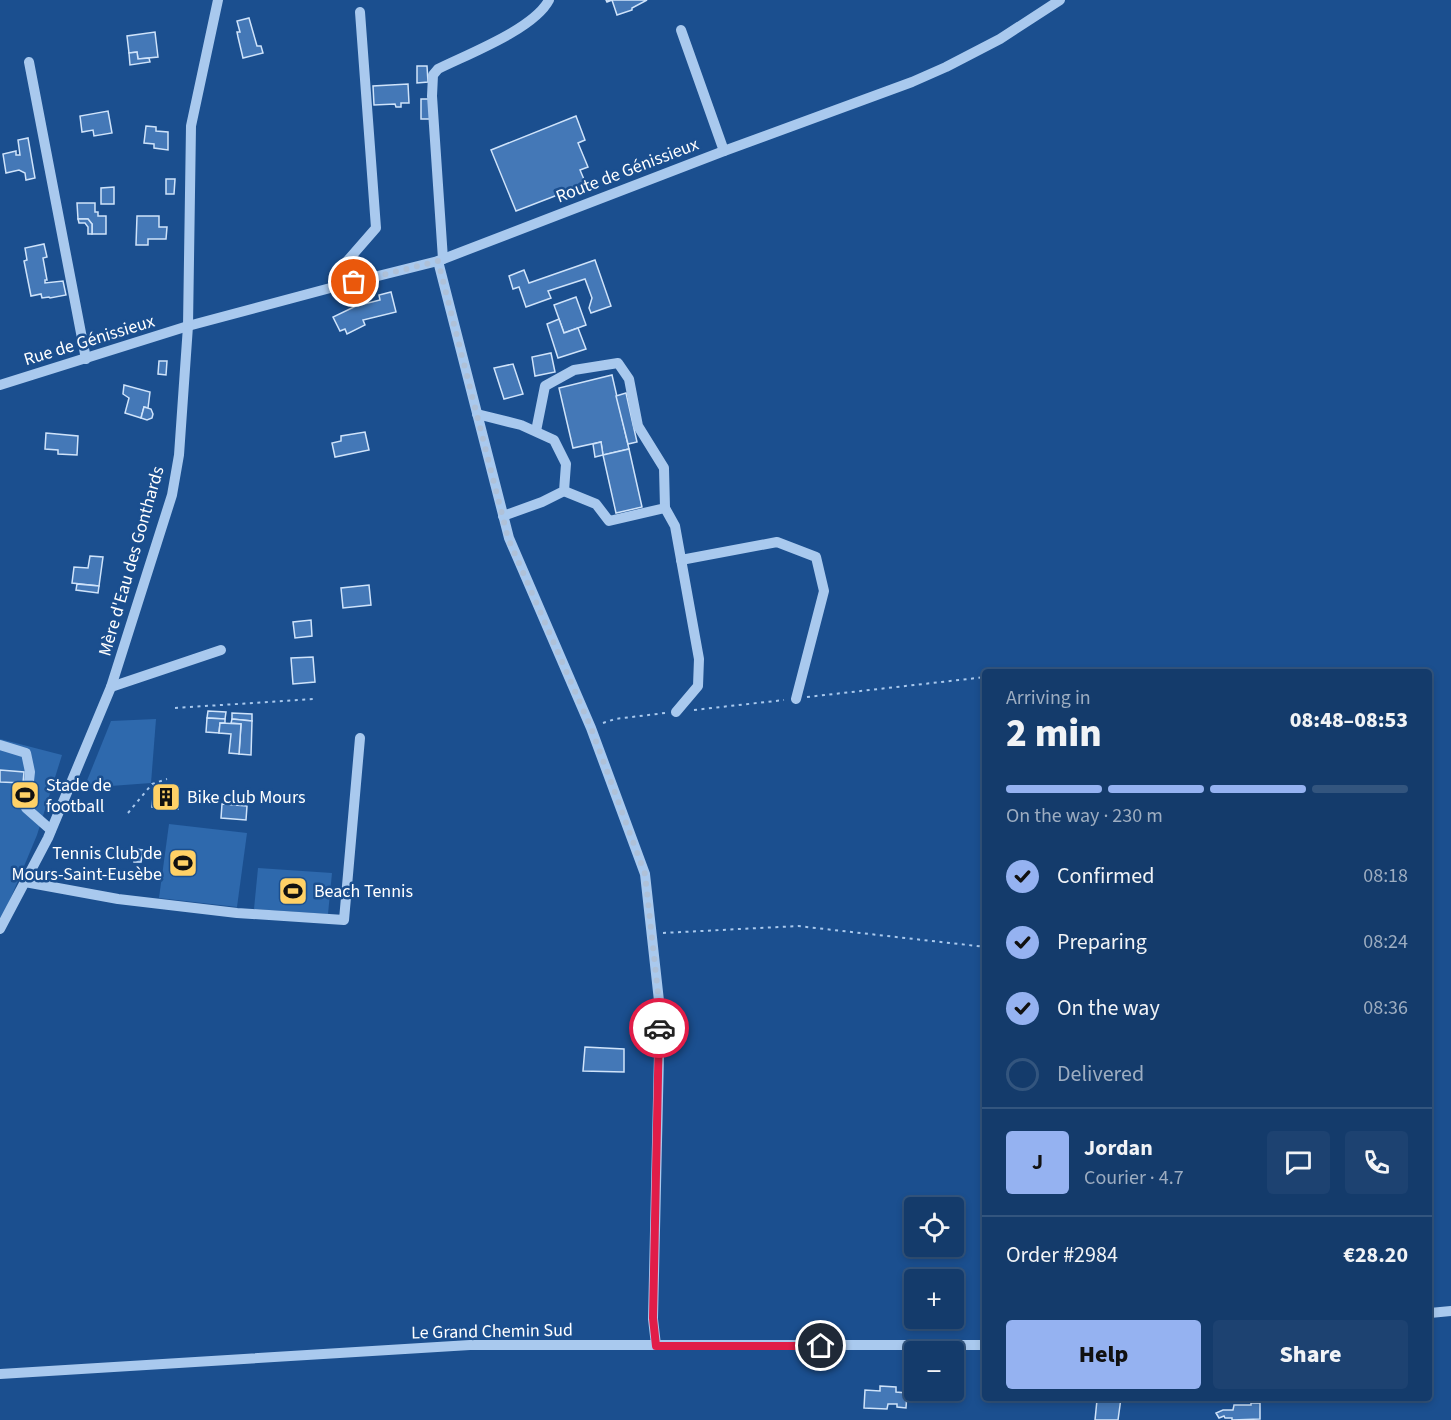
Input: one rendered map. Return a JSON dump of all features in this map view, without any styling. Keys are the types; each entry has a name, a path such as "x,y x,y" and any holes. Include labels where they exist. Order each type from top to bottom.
{"street":[{"name":"Mère d'Eau des Gonthards","path":"0,929 51,830 111,687 172,495 180,445 188,326 191,126 218,0"},
{"path":"549,0 539,14 510,34 438,69 433,75 432,96 441,260 508,538 591,728 645,874 660,1011 653,1318 656,1346"},
{"name":"Route de Génissieux","path":"188,326 441,260 724,151 912,82 1000,39 1060,0"},
{"path":"334,287 342,267 376,228 360,12"},
{"path":"681,30 724,151"},
{"path":"29,62 86,359"},
{"name":"Rue de Génissieux","path":"0,385 188,326"},
{"path":"536,431 545,386 574,370 618,363 629,380 638,426 664,468 665,508 675,526 699,659 698,686 676,712"},
{"path":"477,414 521,425 554,440 566,464 564,491"},
{"path":"503,516 542,502 564,491 596,504 609,521 665,508"},
{"path":"681,560 777,542 816,557 824,591 796,699"},
{"path":"111,687 221,650"},
{"path":"25,882 117,899 226,912 344,920 360,738"},
{"path":"0,745 26,753 30,772 26,808 51,830"},
{"path":"1432,1313 1451,1311"},
{"name":"Le Grand Chemin Sud","path":"0,1374 470,1346 982,1346"}],"path":[{"path":"175,708 314,699"},
{"path":"128,813 152,784 167,779"},
{"path":"651,933 798,926 982,947"}],"shaded area":[{"path":"156,719 151,783 84,788 111,721"},
{"name":"Stade de football","path":"0,739 62,755 37,835 0,924"},
{"path":"169,824 247,833 237,907 159,898"},
{"name":"Beach Tennis","path":"258,868 332,873 328,914 254,909"}],"building":[{"path":"612,0 647,0 632,10 617,15"},
{"path":"249,18 257,46 261,46 263,53 243,58 237,21"},
{"path":"155,32 158,57 138,59 137,52 129,53 127,36"},
{"path":"137,52 138,59 149,58 150,62 130,65 129,53"},
{"path":"417,66 427,66 428,82 417,83"},
{"path":"408,84 409,103 401,103 401,107 396,107 395,104 374,105 373,86"},
{"path":"421,99 429,99 431,119 421,119"},
{"path":"108,111 112,133 94,136 93,130 82,132 80,116"},
{"path":"576,116 585,140 578,143 588,167 580,170 586,184 516,211 491,150"},
{"path":"146,126 156,127 156,131 168,132 168,150 154,148 154,144 144,143"},
{"path":"28,138 35,178 26,180 25,173 19,170 6,173 3,154 16,151 16,155 20,155 18,140"},
{"path":"166,179 175,179 174,194 166,194"},
{"path":"114,187 114,204 101,204 101,188"},
{"path":"77,203 95,203 95,212 98,212 98,216 106,216 106,234 92,234 92,224 88,219 78,219"},
{"path":"137,216 159,216 159,227 167,227 166,239 148,239 148,245 136,245"},
{"path":"78,219 88,219 92,224 92,234 88,234 88,227 85,223 79,223"},
{"path":"44,244 47,257 43,258 47,280 45,283 63,281 66,295 50,298 42,298 41,294 31,296 24,261 27,260 25,248"},
{"path":"595,260 611,306 591,313 589,308 592,298 585,279 548,291 551,298 526,307 519,287 513,289 509,276 524,270 529,283"},
{"path":"391,292 396,312 363,320 365,325 347,334 345,329 340,331 333,317 356,306 380,300 379,295"},
{"path":"576,297 586,325 564,333 554,305"},
{"path":"559,319 564,333 578,328 586,349 558,358 547,324"},
{"path":"551,353 555,372 535,376 532,357"},
{"path":"159,361 167,361 166,375 158,374"},
{"path":"513,364 523,394 504,399 494,368"},
{"path":"612,375 629,449 603,455 601,442 573,448 559,388"},
{"path":"124,385 150,392 148,408 144,407 141,418 125,413 129,398 123,394"},
{"path":"626,393 637,442 628,444 616,396"},
{"path":"144,407 151,409 152,418 147,420 141,418"},
{"path":"365,432 369,450 335,457 332,443 341,441 341,436"},
{"path":"46,433 78,436 77,455 58,454 58,450 45,449"},
{"path":"601,442 603,455 595,457 593,444"},
{"path":"629,449 642,507 616,513 603,455"},
{"path":"90,556 103,557 99,586 72,583 74,567 88,568"},
{"path":"77,584 99,586 98,593 76,590"},
{"path":"369,585 371,605 343,608 341,588"},
{"path":"311,620 312,636 295,638 293,622"},
{"path":"313,657 315,682 293,684 291,658"},
{"path":"208,711 226,712 225,719 207,718"},
{"path":"232,713 252,714 252,721 232,719"},
{"path":"207,718 225,719 225,723 220,723 219,733 206,732"},
{"path":"232,719 252,721 251,755 239,754 241,724 231,723"},
{"path":"220,723 241,724 239,754 229,753 231,734 219,733"},
{"path":"0,770 24,772 23,783 0,782"},
{"name":"Bike club Mours","path":"154,786 179,788 178,809 152,807"},
{"path":"222,804 247,806 246,820 221,818"},
{"name":"Tennis Club de Mours-Saint-Eusèbe","path":"135,849 143,850 141,862 134,862"},
{"path":"585,1047 624,1049 624,1072 583,1071"},
{"path":"880,1386 896,1387 896,1392 904,1393 906,1408 897,1407 897,1404 888,1404 887,1409 864,1408 865,1390 880,1391"},
{"path":"1097,1401 1121,1401 1118,1420 1095,1420"},
{"path":"1251,1403 1260,1403 1260,1419 1232,1420 1224,1416 1219,1418 1216,1413 1233,1410 1234,1405 1251,1405"}],"way so far":[{"path":"354,282 438,261 508,538 591,728 645,874 660,1011 659,1028"}],"place":[{"name":"Stade de football","path":"25,795"},
{"name":"Bike club Mours","path":"166,797"},
{"name":"Tennis Club de Mours-Saint-Eusèbe","path":"183,863"},
{"name":"Beach Tennis","path":"293,891"}],"route":[{"path":"659,1028 653,1318 656,1346 821,1346"}]}
